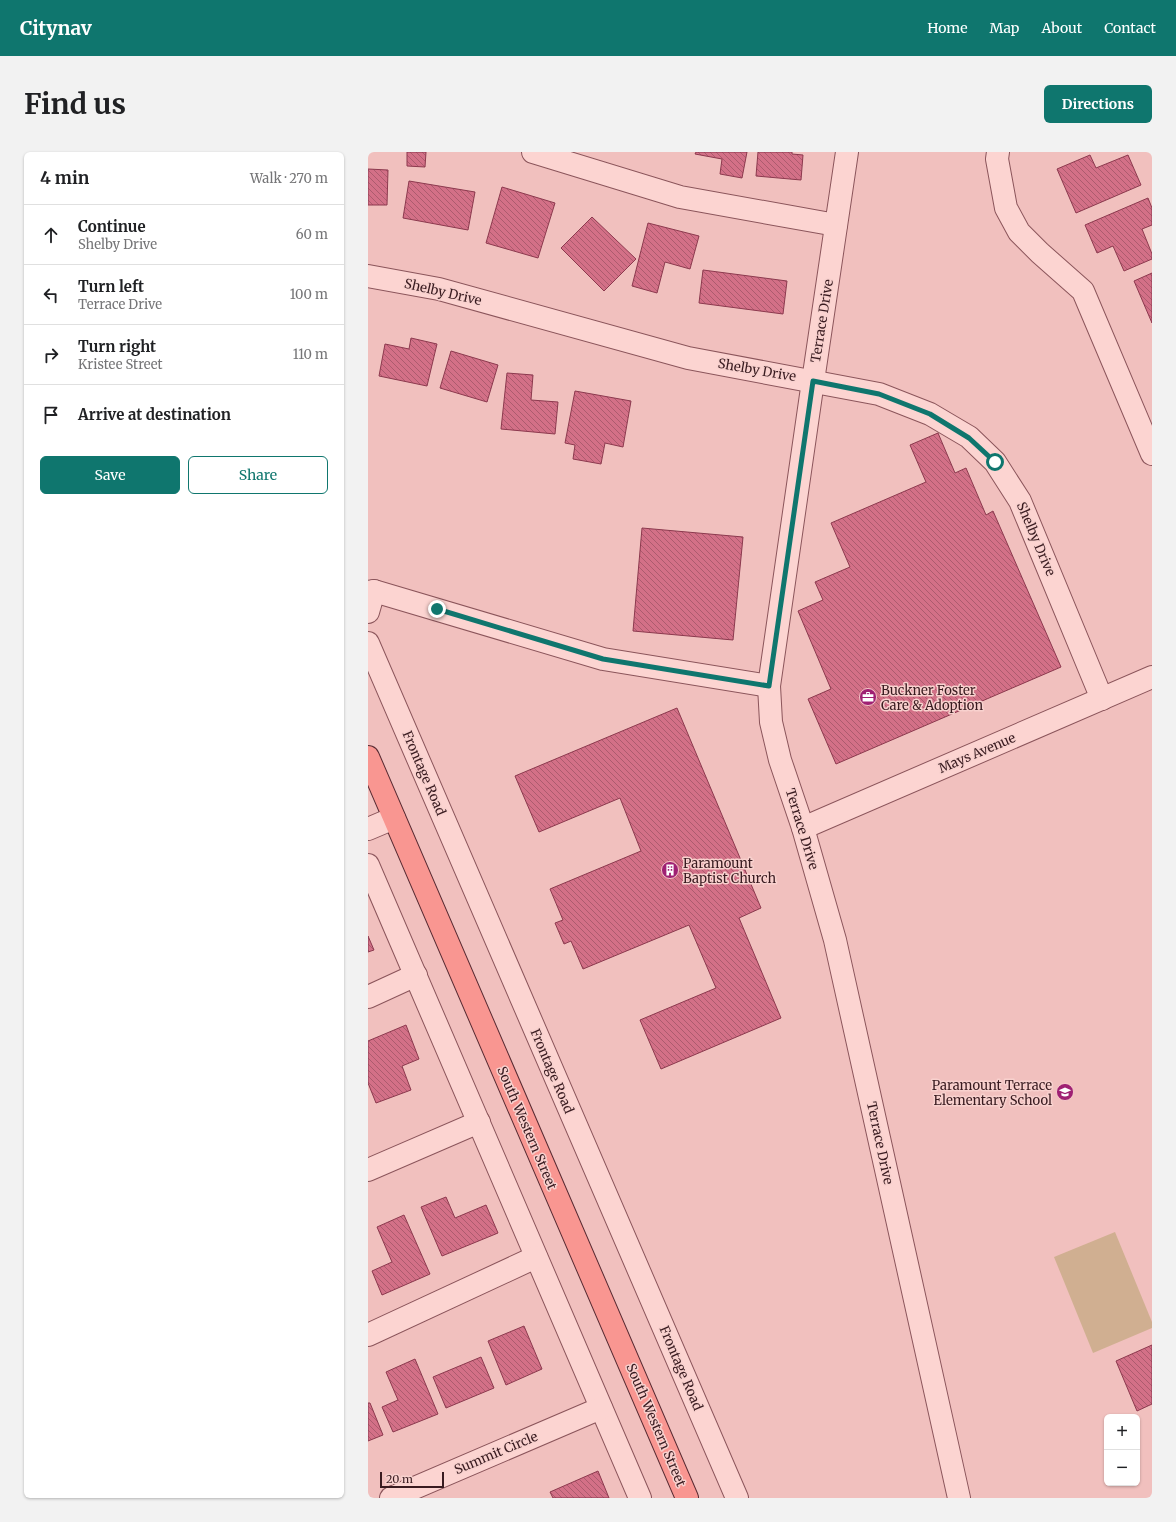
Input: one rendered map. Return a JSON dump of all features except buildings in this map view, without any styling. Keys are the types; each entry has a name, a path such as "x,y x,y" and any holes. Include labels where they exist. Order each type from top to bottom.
{"main road":[{"name":"South Western Street","path":"368,757 687,1498"}],"street":[{"path":"532,152 680,197 836,225"},
{"name":"Terrace Drive","path":"847,152 769,686 771,722 780,760 803,828 835,940 959,1498"},
{"path":"998,152 997,159 1006,208 1019,232 1040,253 1083,291 1152,454"},
{"name":"Shelby Drive","path":"368,276 439,289 688,358 879,394 930,414 969,438 995,462 1020,500 1102,699"},
{"path":"368,612 371,591 603,659 769,686"},
{"name":"Frontage Road","path":"368,644 736,1498"},
{"name":"Mays Avenue","path":"803,828 1152,677"},
{"path":"368,829 394,818"},
{"path":"368,865 640,1498"},
{"path":"368,997 416,976"},
{"path":"368,1170 479,1122"},
{"path":"368,1335 536,1257"},
{"name":"Summit Circle","path":"391,1498 601,1408"}],"shaded area":[{"path":"1115,1232 1152,1322 1152,1328 1093,1353 1054,1257"}],"place":[{"name":"Buckner Foster Care & Adoption","path":"868,697"},
{"name":"Paramount Baptist Church","path":"670,870"},
{"name":"Paramount Terrace Elementary School","path":"1065,1092"}],"route":[{"path":"437,609 603,659 769,686 813,381 879,394 930,414 969,438 995,462"}]}
